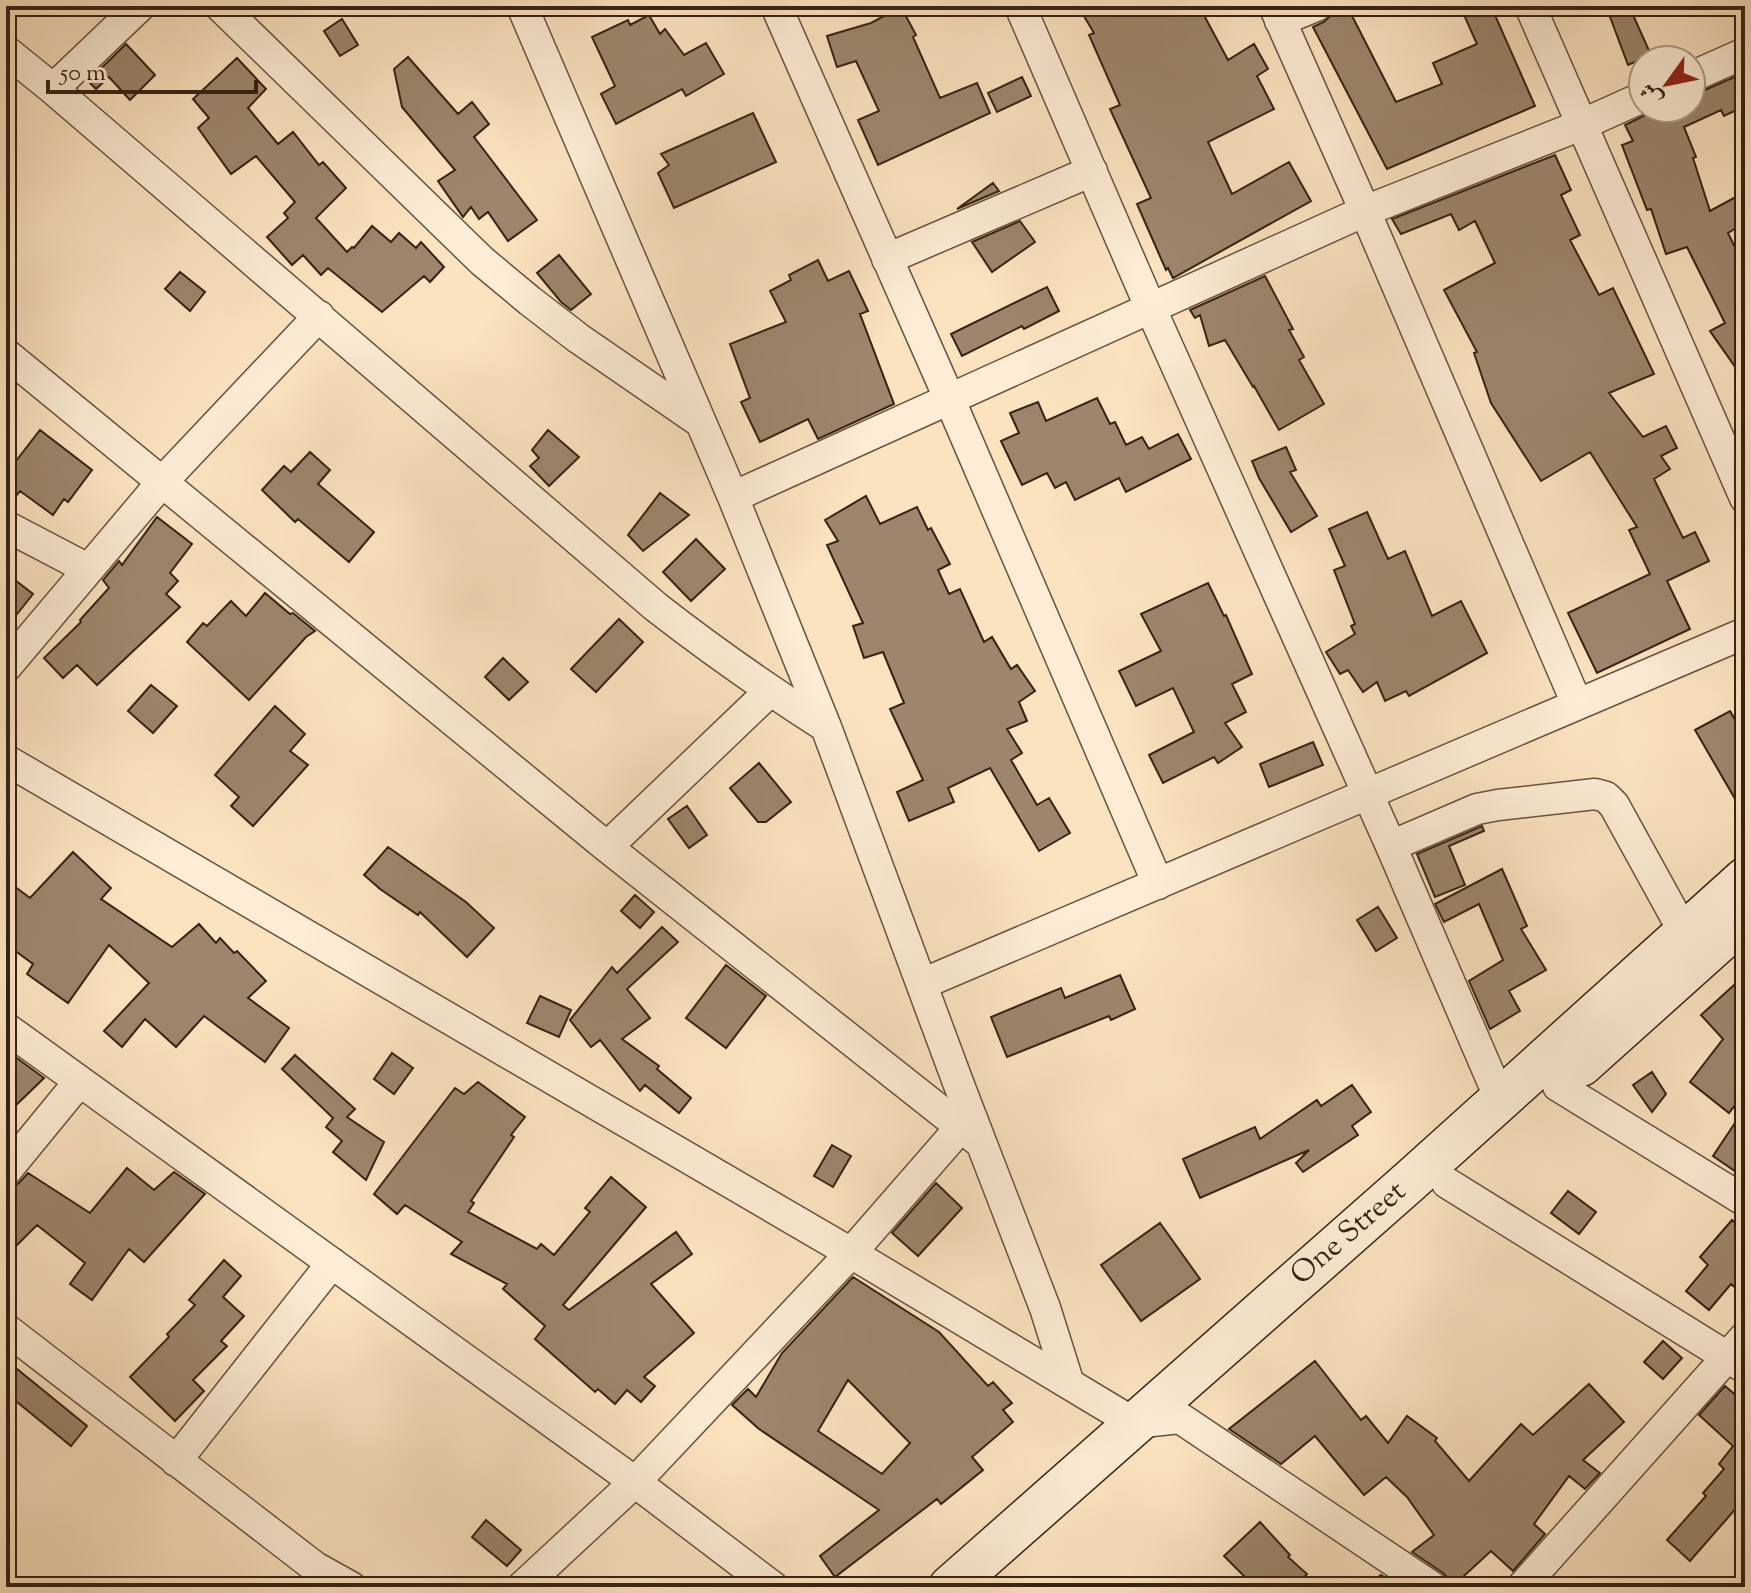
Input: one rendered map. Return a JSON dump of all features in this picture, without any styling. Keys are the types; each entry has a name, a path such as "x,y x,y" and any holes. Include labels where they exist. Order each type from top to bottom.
{"street":[{"path":"53,89 140,6"},
{"path":"220,6 482,261 578,338 700,422"},
{"path":"522,6 733,497 826,727 922,984 971,1136 1045,1308 1069,1384"},
{"path":"776,6 1158,884"},
{"path":"1020,6 1500,1099"},
{"path":"1316,6 1277,14 1577,704"},
{"path":"1530,6 1745,498"},
{"path":"6,51 656,607 711,650 826,727"},
{"path":"1707,70 1745,53"},
{"path":"733,497 1365,211 1627,104"},
{"path":"887,259 1092,171"},
{"path":"6,667 163,481 319,316"},
{"path":"6,354 607,847 971,1136"},
{"path":"6,526 88,569"},
{"path":"922,984 1745,633"},
{"path":"607,847 770,691"},
{"path":"6,760 851,1253 1134,1423 1180,1418 1432,1587"},
{"path":"1391,846 1477,809 1595,794 1606,797 1614,805 1684,932"},
{"name":"One Street","path":"950,1587 1684,932 1739,913"},
{"name":"One Street","path":"990,1587 1558,1086 1739,913"},
{"path":"6,1028 635,1482 773,1587"},
{"path":"6,1171 79,1082"},
{"path":"1558,1086 1745,1201"},
{"path":"522,1587 635,1482 851,1253 971,1136"},
{"path":"1447,1183 1739,1354 1522,1587"},
{"path":"176,1461 332,1263"},
{"path":"6,1329 176,1461 306,1577 351,1587"}],"building":[{"path":"1078,6 1199,6 1228,60 1254,44 1268,69 1257,76 1274,109 1208,142 1232,194 1289,162 1311,201 1173,278 1168,268 1166,270 1137,204 1151,198 1110,109 1120,105 1089,35 1094,33"},
{"path":"1347,6 1396,102 1442,84 1433,63 1477,44 1460,6 1491,6 1535,106 1387,169 1313,27"},
{"path":"1606,6 1629,6 1646,44 1627,44 1627,62"},
{"path":"901,7 916,35 913,37 940,98 977,83 990,113 878,165 858,120 879,111 856,61 837,67 827,36 871,23"},
{"path":"649,15 660,34 665,29 684,55 706,43 724,74 686,96 682,89 616,124 601,94 615,86 592,37 628,20 630,25"},
{"path":"342,19 358,45 340,56 324,31"},
{"path":"126,44 155,75 130,100 109,77 96,89 88,81"},
{"path":"408,57 458,114 472,102 489,124 474,137 537,220 508,241 488,212 479,219 471,207 463,217 438,181 455,170 402,107 394,69"},
{"path":"237,58 266,89 248,108 278,144 293,132 319,165 323,162 346,188 316,218 347,252 372,226 391,242 399,233 416,248 421,242 444,267 430,282 424,276 382,312 328,268 321,275 303,255 292,265 267,237 288,218 284,213 295,202 256,156 231,174 198,128 209,118 193,99"},
{"path":"1739,75 1745,89 1745,106 1724,116 1721,110 1707,116 1707,89"},
{"path":"1022,77 1031,96 997,112 988,93"},
{"path":"753,113 776,162 674,208 658,173 669,165 661,154"},
{"path":"1691,124 1684,127 1696,157 1693,158 1710,211 1745,192 1745,223 1728,233 1745,268 1745,381 1710,331 1725,323 1687,247 1666,254 1651,209 1647,210 1622,145 1633,141 1625,125"},
{"path":"1555,155 1571,190 1561,195 1580,235 1570,240 1599,295 1613,288 1654,374 1609,393 1643,437 1666,426 1677,448 1661,456 1670,469 1654,479 1683,538 1695,532 1709,561 1667,581 1690,629 1597,673 1568,613 1650,574 1629,530 1637,527 1590,452 1541,481 1491,403 1474,353 1477,352 1444,290 1495,263 1475,221 1459,230 1451,214 1401,234 1392,219"},
{"path":"993,183 999,191 957,209"},
{"path":"1020,221 1035,242 992,272 972,242"},
{"path":"559,255 591,294 571,310 537,273"},
{"path":"818,260 828,281 849,271 868,311 860,314 894,404 818,439 808,419 760,442 741,402 750,398 730,344 786,322 770,291 791,280 789,275"},
{"path":"180,272 205,292 190,311 165,289"},
{"path":"1265,276 1293,329 1289,330 1304,357 1299,360 1324,404 1279,430 1225,340 1209,346 1200,315 1195,318 1190,310"},
{"path":"1047,287 1059,311 962,356 951,334"},
{"path":"1097,398 1110,424 1115,422 1126,445 1142,437 1149,449 1178,434 1191,459 1126,492 1119,478 1075,500 1066,482 1055,488 1047,473 1022,485 1001,441 1019,433 1010,413 1038,402 1046,421"},
{"path":"40,430 92,470 68,502 64,499 53,515 20,491 6,508 6,474"},
{"path":"548,430 579,457 549,486 530,466 539,458 532,450"},
{"path":"1286,447 1296,470 1290,472 1317,516 1291,532 1252,461"},
{"path":"310,452 330,470 318,484 374,532 349,562 298,519 295,522 262,490 284,466 291,472"},
{"path":"660,493 689,515 643,551 628,535"},
{"path":"866,496 880,524 917,507 950,564 938,570 949,594 960,589 984,642 992,637 1011,669 1017,665 1035,691 1019,702 1027,721 1007,729 1022,753 1011,760 1037,805 1049,798 1070,833 1039,851 990,768 948,788 954,802 909,821 897,792 923,780 890,709 904,703 883,652 864,658 853,626 863,623 827,545 838,541 825,520"},
{"path":"1367,512 1388,559 1405,551 1432,616 1461,601 1487,653 1409,696 1406,691 1385,701 1377,682 1363,692 1348,670 1340,674 1326,652 1355,634 1351,626 1355,624 1334,570 1345,566 1329,529"},
{"path":"157,517 192,544 170,573 178,581 166,594 180,607 97,685 77,665 63,678 44,658 81,622 109,588 103,580 119,561 122,565"},
{"path":"696,539 725,569 691,601 663,572"},
{"path":"6,573 33,594 6,628"},
{"path":"1208,583 1252,674 1232,684 1246,712 1225,723 1242,747 1218,763 1214,757 1163,783 1149,755 1194,732 1173,688 1136,706 1119,671 1161,651 1141,614"},
{"path":"265,593 315,631 249,700 187,642 203,623 207,626 231,601 246,616"},
{"path":"619,619 643,642 596,692 571,669"},
{"path":"503,658 528,682 509,700 485,677"},
{"path":"151,685 177,706 153,733 128,711"},
{"path":"275,706 305,734 290,751 308,765 253,826 231,806 239,797 215,775"},
{"path":"1730,711 1745,737 1745,816 1695,730"},
{"path":"1313,742 1323,765 1269,787 1260,764"},
{"path":"759,763 791,802 766,822 758,822 730,788"},
{"path":"687,806 707,835 689,848 668,819"},
{"path":"1482,826 1484,831 1449,846 1465,885 1435,897 1417,854"},
{"path":"388,847 466,902 494,928 467,957 420,912 418,915 364,875"},
{"path":"73,852 111,888 101,899 172,947 199,924 216,943 220,938 234,953 237,951 266,981 248,998 289,1028 265,1062 204,1016 176,1047 145,1019 122,1047 104,1031 149,983 109,945 68,1003 27,974 33,964 6,944 6,880 30,898"},
{"path":"1502,869 1527,926 1521,929 1546,970 1509,991 1520,1011 1490,1029 1469,981 1503,960 1479,904 1444,922 1435,904"},
{"path":"635,895 654,912 640,928 621,911"},
{"path":"1378,907 1397,938 1376,951 1357,920"},
{"path":"662,927 678,942 627,989 650,1018 622,1039 659,1066 657,1069 691,1098 679,1113 645,1085 640,1091 600,1040 591,1047 570,1020 612,967 617,973"},
{"path":"726,965 766,996 726,1048 686,1018"},
{"path":"1120,975 1135,1009 1111,1020 1109,1016 1007,1057 991,1017 1061,988 1065,998"},
{"path":"1745,975 1745,1092 1729,1113 1690,1082 1723,1039 1701,1015"},
{"path":"540,996 571,1010 559,1037 527,1023"},
{"path":"6,1050 44,1078 6,1115"},
{"path":"392,1053 413,1068 394,1094 374,1079"},
{"path":"295,1055 355,1109 347,1117 384,1142 366,1180 333,1152 342,1141 326,1127 333,1118 282,1069"},
{"path":"1652,1072 1666,1094 1652,1112 1633,1085"},
{"path":"478,1082 525,1117 471,1201 474,1203 468,1212 537,1249 541,1244 554,1255 590,1212 585,1208 611,1177 646,1207 563,1305 569,1310 676,1232 692,1254 651,1284 694,1333 644,1377 655,1386 641,1402 627,1390 615,1404 598,1389 595,1392 535,1339 545,1326 503,1289 507,1284 451,1254 462,1242 405,1205 397,1214 374,1194 455,1088 464,1094"},
{"path":"1352,1085 1371,1112 1352,1126 1358,1135 1303,1172 1296,1163 1309,1150 1200,1198 1183,1159 1255,1127 1260,1139 1317,1100 1321,1106"},
{"path":"1745,1108 1745,1178 1713,1156"},
{"path":"832,1145 851,1156 833,1187 814,1176"},
{"path":"127,1168 154,1190 174,1172 205,1194 144,1262 129,1249 92,1300 70,1284 85,1263 37,1225 17,1245 6,1234 6,1189 19,1183 28,1173 90,1213"},
{"path":"936,1183 962,1208 918,1256 892,1233"},
{"path":"1568,1191 1596,1212 1579,1234 1551,1213"},
{"path":"1732,1220 1745,1231 1745,1296 1731,1284 1709,1310 1686,1291 1708,1265 1700,1257"},
{"path":"1160,1223 1200,1279 1141,1321 1101,1265"},
{"path":"224,1260 241,1276 223,1297 244,1316 221,1341 227,1346 193,1380 204,1391 175,1421 130,1377 195,1305 189,1300"},
{"path":"853,1277 939,1332 988,1386 993,1382 1012,1403 1003,1410 1013,1422 972,1457 983,1470 941,1504 937,1499 835,1577 820,1556 879,1510 759,1429 732,1405 748,1389 756,1397 782,1353","holes":["848,1380 910,1443 882,1474 818,1431"]},
{"path":"1663,1341 1682,1358 1663,1379 1644,1362"},
{"path":"6,1360 87,1426 71,1446 6,1393"},
{"path":"1315,1361 1361,1420 1366,1416 1388,1443 1407,1416 1437,1438 1435,1441 1469,1481 1521,1424 1533,1435 1589,1384 1624,1422 1583,1460 1600,1473 1585,1489 1569,1476 1534,1524 1545,1534 1513,1571 1491,1551 1450,1587 1443,1573 1412,1552 1434,1535 1407,1497 1386,1477 1364,1495 1315,1436 1281,1464 1229,1429"},
{"path":"1725,1386 1745,1403 1745,1498 1690,1561 1667,1540 1706,1496 1703,1493 1724,1469 1719,1464 1733,1446 1699,1415"},
{"path":"486,1520 521,1550 507,1566 472,1537"},
{"path":"1260,1522 1290,1555 1288,1557 1307,1574 1296,1587 1234,1587 1244,1576 1224,1556"},
{"path":"1381,1575 1400,1587 1365,1587"}]}
